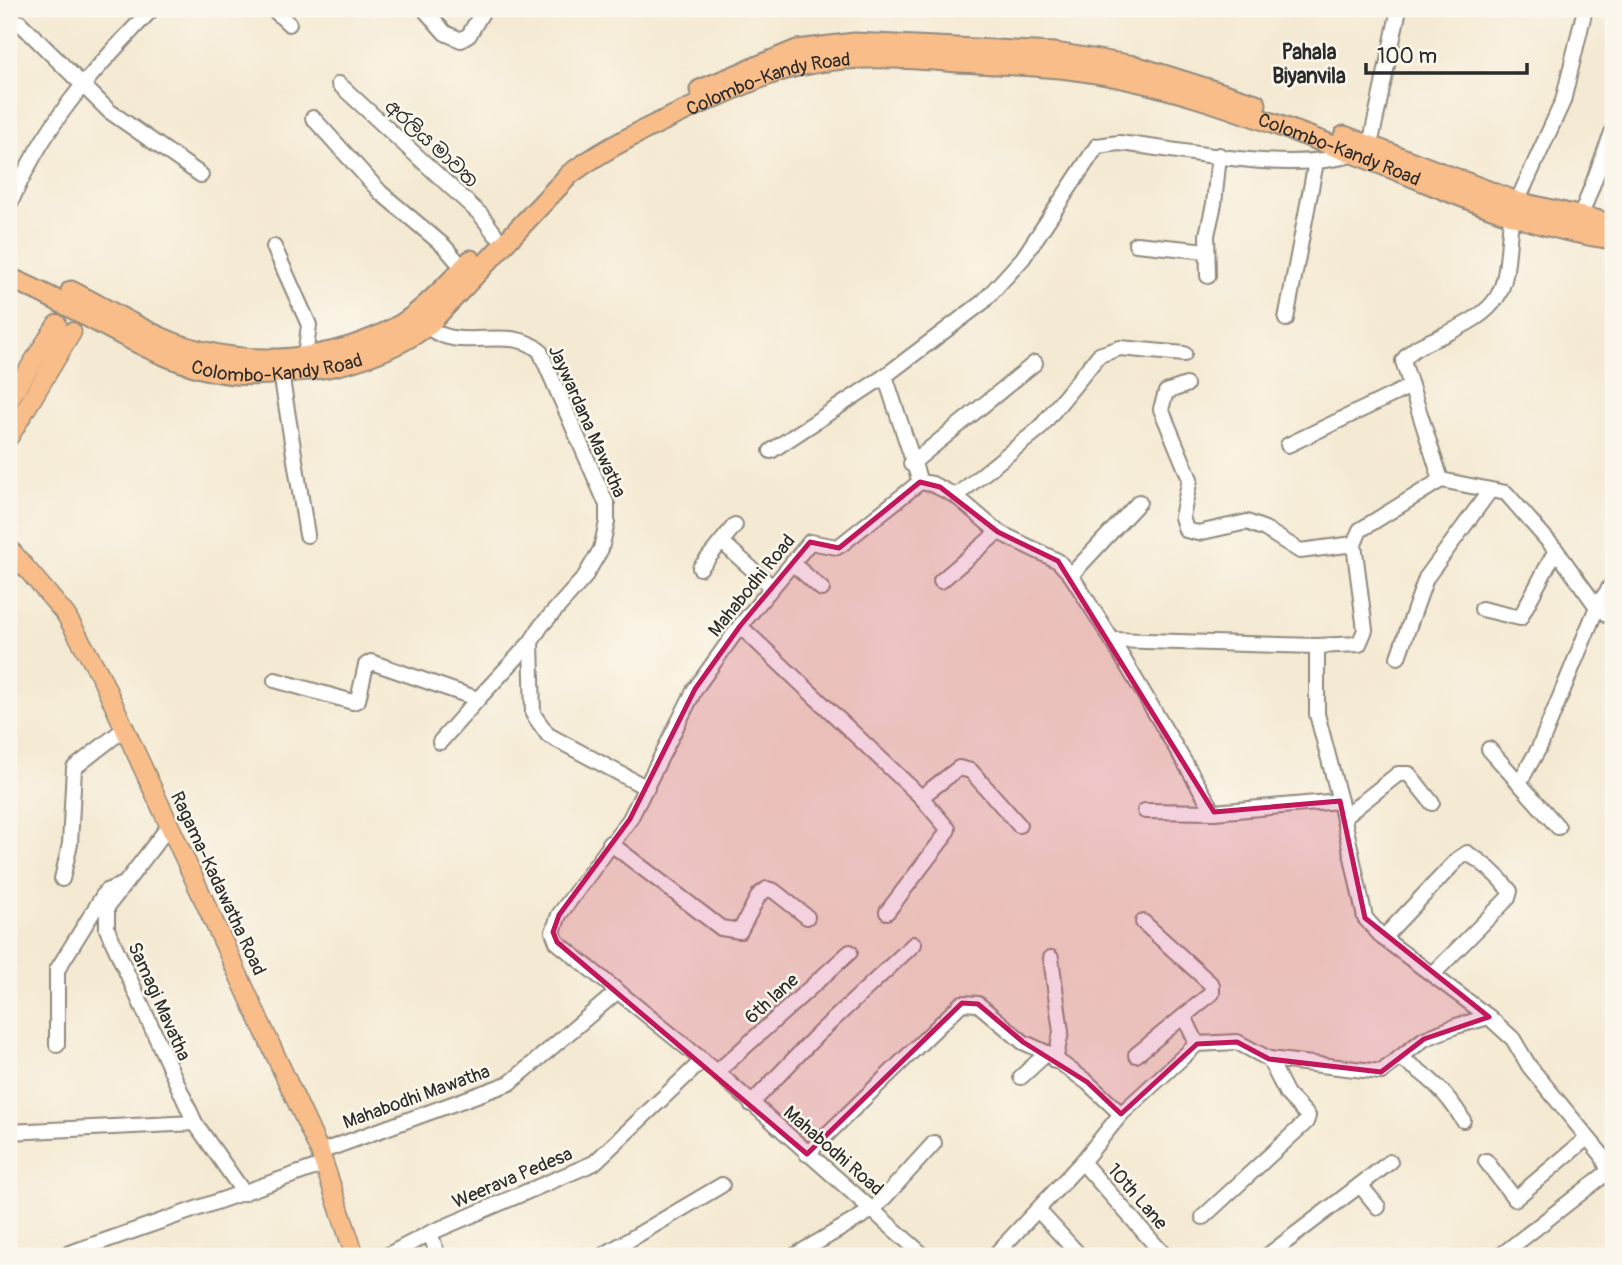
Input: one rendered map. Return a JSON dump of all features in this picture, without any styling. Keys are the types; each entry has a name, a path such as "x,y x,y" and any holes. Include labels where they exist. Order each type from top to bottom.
{"highway":[{"name":"Colombo-Kandy Road","path":"9,278 77,301 187,347 243,359 305,357 353,345 402,324 463,268 563,164 610,131 755,65 797,50 855,43 1055,53 1135,66 1223,92 1364,153"},
{"name":"Colombo-Kandy Road","path":"9,265 77,301 144,345 230,374 321,369 355,361 413,336 426,326 562,182 592,158 628,136 734,89 802,65 852,58 908,58 1069,69 1138,83 1231,109 1364,153 1514,210 1613,239"},
{"name":"Colombo-Kandy Road","path":"1514,210 1613,224"}],"main road":[{"path":"9,400 64,328"},
{"path":"9,437 64,328"},
{"name":"Ragama-Kadawatha Road","path":"9,548 66,615 84,644 323,1158 355,1256"}],"street":[{"path":"9,206 48,128 82,82 152,9"},
{"path":"273,9 289,24"},
{"path":"424,9 445,33 461,40 470,35 484,9"},
{"path":"771,451 885,376 983,302 1023,258 1097,146 1119,143 1316,163 1364,153 1399,9"},
{"path":"1441,480 1403,361 1410,350 1464,326 1495,305 1505,282 1514,210 1563,101 1585,9"},
{"path":"19,22 109,111 201,175"},
{"name":"අරලිය මාවත","path":"339,84 481,215 495,234"},
{"path":"313,118 381,193 444,246 463,268"},
{"path":"1580,218 1613,130"},
{"path":"1208,276 1207,251 1219,155"},
{"path":"1286,319 1316,163"},
{"path":"1136,244 1207,251"},
{"path":"274,247 309,325 305,357"},
{"path":"9,422 59,342 77,301"},
{"name":"Jaywardana Mawatha","path":"426,326 437,335 452,339 520,340 531,343 540,351 607,505 607,522 601,549 584,578 541,626 531,642 440,741"},
{"path":"9,412 57,333 64,328"},
{"path":"956,496 1039,429 1100,355 1120,348 1184,354"},
{"path":"911,464 1035,363"},
{"path":"281,373 307,535"},
{"path":"885,376 911,464 920,482 932,484 956,496 998,532 1058,561 1071,575 1214,812"},
{"path":"1186,385 1166,391 1161,409 1190,479 1182,517 1186,530 1198,533 1247,522 1265,529 1300,551 1354,544"},
{"path":"1288,444 1411,386"},
{"path":"1112,640 1317,646 1359,643 1365,630 1354,544 1360,530 1441,480 1506,494 1556,550 1597,607 1613,619"},
{"name":"Mahabodhi Road","path":"920,482 837,547 812,541 740,626 695,689 630,819 559,915 553,932 557,942 703,1060 924,1256"},
{"path":"1398,657 1426,578 1489,492"},
{"path":"1071,575 1139,502"},
{"path":"700,568 735,525"},
{"path":"942,581 998,532"},
{"path":"722,541 772,587"},
{"path":"1482,609 1520,618 1556,550"},
{"path":"792,563 822,589"},
{"path":"1519,783 1539,748 1597,607 1613,582"},
{"path":"740,626 921,797 948,829 887,912"},
{"path":"531,642 533,714 548,734 647,788"},
{"path":"1317,646 1317,714 1344,817 1364,918 1383,937 1434,973 1513,1039 1529,1066 1602,1155 1611,1177 1500,1256"},
{"path":"275,680 353,702 358,700 366,665 372,662 478,699"},
{"path":"62,878 70,844 74,768 124,729"},
{"path":"1489,749 1559,827"},
{"path":"921,797 959,768 965,767 1018,825"},
{"path":"1344,817 1404,772 1409,774 1432,803"},
{"path":"1145,811 1214,812 1340,801"},
{"name":"Samagi Mavatha","path":"169,827 107,907 107,929 195,1124 244,1193"},
{"path":"610,843 721,928 740,931 759,895 767,889 774,891 807,917"},
{"path":"1383,937 1458,859 1467,853 1476,858 1510,891 1508,898 1434,973"},
{"path":"57,1045 57,970 106,891 122,885"},
{"path":"1136,1055 1212,992 1212,985 1143,922"},
{"path":"751,1104 817,1035 914,944"},
{"name":"6th lane","path":"717,1072 850,952"},
{"path":"1021,1077 1051,1057 1061,1032 1051,958"},
{"name":"Mahabodhi Mawatha","path":"61,1256 244,1193 323,1158 510,1083 618,991"},
{"path":"807,1154 962,1003 978,1004 1023,1042 1051,1057 1087,1082 1121,1114"},
{"path":"1184,1016 1197,1044"},
{"path":"994,1256 1082,1161 1121,1114 1197,1044 1237,1042 1269,1059 1367,1073 1381,1072 1424,1040 1456,1026 1489,1017"},
{"path":"1203,1217 1306,1122 1308,1116 1287,1094 1269,1059"},
{"path":"1401,1059 1419,1069 1452,1101 1463,1120"},
{"name":"Weerava Pedesa","path":"386,1256 430,1233 594,1163 703,1060"},
{"path":"9,1132 195,1124"},
{"path":"1486,1161 1515,1199 1587,1138"},
{"path":"794,1256 874,1209 934,1143"},
{"name":"10th Lane","path":"1082,1161 1165,1256"},
{"path":"1267,1256 1390,1162"},
{"path":"602,1256 722,1185"},
{"path":"1360,1185 1378,1207"},
{"path":"1038,1210 1080,1256"},
{"path":"430,1233 438,1256"}],"highlighted area":[{"path":"920,482 940,487 998,532 1058,561 1214,812 1340,801 1365,918 1489,1017 1424,1039 1381,1072 1269,1059 1237,1042 1197,1044 1121,1114 1087,1082 1023,1042 978,1004 962,1003 807,1154 557,942 553,932 559,915 630,819 695,689 740,626 810,542 839,548"}],"district":[{"name":"Pahala Biyanvila","path":"1309,64"}]}
